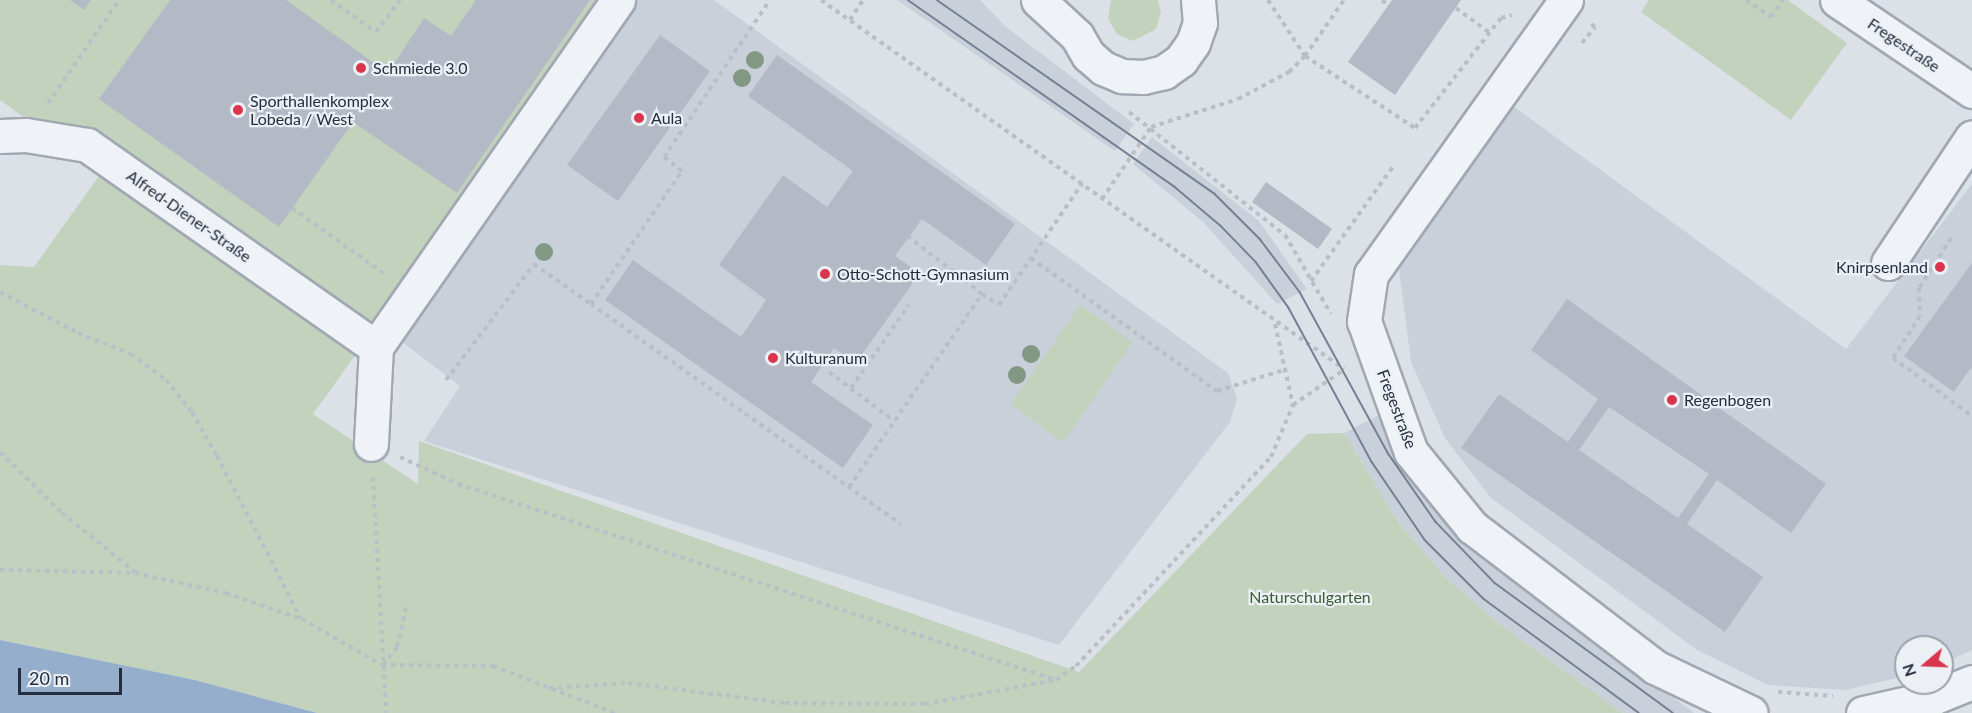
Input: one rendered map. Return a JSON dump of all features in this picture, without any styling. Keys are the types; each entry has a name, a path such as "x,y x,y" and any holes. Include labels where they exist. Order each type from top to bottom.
{"street":[{"path":"371,444 370,342 413,294 618,0"},
{"path":"1038,0 1077,36 1088,54 1103,68 1122,76 1143,77 1164,72 1181,60 1193,43 1200,23 1198,0"},
{"path":"1075,0 1077,36"},
{"name":"Fregestraße","path":"1566,0 1371,274 1364,321 1411,452 1472,527 1655,667 1762,702"},
{"name":"Fregestraße","path":"1837,0 1972,91"},
{"name":"Alfred-Diener-Straße","path":"0,136 26,135 87,145 370,342"},
{"path":"1888,262 1972,137"},
{"path":"1852,705 1935,697 1972,682"}],"path":[{"path":"52,97 119,0"},
{"path":"332,0 376,32 399,0"},
{"path":"591,304 682,171 664,158 770,0"},
{"path":"549,688 628,683 785,702 925,704 1056,680 1076,666 1271,457 1293,405 1344,369 821,0"},
{"path":"850,20 863,0"},
{"path":"1268,0 1305,56 1415,129 1501,18 1523,13"},
{"path":"1102,199 1151,127 1238,99 1289,72 1305,56 1344,0"},
{"path":"1382,0 1388,5"},
{"path":"1746,0 1771,17 1783,0"},
{"path":"1456,8 1490,33"},
{"path":"1122,107 1151,127 1285,235 1336,324"},
{"path":"1311,281 1394,165"},
{"path":"909,237 999,305 1082,184"},
{"path":"292,208 413,294"},
{"path":"1951,237 1919,288 1920,316 1893,358 1972,416"},
{"path":"1031,258 1217,391 1287,369"},
{"path":"446,380 534,264 901,524"},
{"path":"0,292 78,333 131,354 166,380 192,412 302,619"},
{"path":"849,487 982,294"},
{"path":"851,388 909,304"},
{"path":"1275,322 1293,405"},
{"path":"829,372 893,420"},
{"path":"386,712 371,444 458,484 1056,680"},
{"path":"0,452 62,513 135,573"},
{"path":"0,570 135,573 226,593 302,619 382,665 493,666 615,713"},
{"path":"382,665 397,647 406,607"},
{"path":"1762,702 1852,705"}],"shaded area":[{"path":"637,0 714,0 1228,373 1237,399 1230,422 1059,645 424,441 460,386 402,342 401,334"},
{"path":"897,0 980,0 1006,27 1134,124 1115,151"},
{"name":"Regenbogen","path":"1509,103 1846,349 1972,184 1972,650 1954,658 1954,635 1894,635 1894,679 1845,690 1768,685 1697,650 1491,498 1445,438 1411,362 1398,260"},
{"path":"1152,137 1259,221 1307,289 1277,304 1203,222 1133,164"},
{"path":"1385,412 1543,598 1694,713 1623,713 1498,623 1444,576 1398,522 1344,433"}],"green space":[{"name":"Naturschulgarten","path":"0,0 610,0 313,414 418,484 419,441 1079,672 1307,434 1344,433 1398,522 1444,576 1498,623 1623,713 317,713 195,680 0,640 0,265 34,267 101,173 0,100"},
{"path":"1111,0 1158,0 1161,12 1156,29 1133,41 1117,34 1108,19"},
{"path":"1649,0 1788,0 1847,43 1791,120 1641,12"},
{"path":"1080,305 1133,342 1063,443 1011,404"}],"water":[{"path":"0,640 195,680 317,713 0,713"}],"building":[{"path":"70,0 91,0 84,10"},
{"name":"Sporthallenkomplex Lobeda / West","path":"170,0 286,0 388,73 424,18 451,36 476,0 590,0 457,193 353,122 279,227 99,99"},
{"path":"1392,0 1461,0 1395,95 1348,62"},
{"name":"Aula","path":"660,35 710,71 618,201 567,165"},
{"path":"777,55 1015,224 986,265 922,219 895,256 920,273 855,364 834,348 811,382 873,425 843,468 605,300 633,260 741,337 766,300 719,265 783,175 827,207 853,171 748,96"},
{"path":"1266,182 1332,229 1318,249 1252,202"},
{"path":"1972,263 1972,366 1954,392 1904,356"},
{"path":"1567,299 1826,484 1791,533 1717,480 1687,524 1763,577 1725,632 1461,448 1499,394 1568,442 1598,399 1531,350","holes":["1609,407 1709,474 1678,518 1579,450"]}],"tram line":[{"path":"908,0 1175,187 1221,226 1256,262 1289,308 1372,462 1425,540 1484,599 1639,713"},
{"path":"937,0 1215,194 1260,239 1300,292 1388,453 1436,522 1495,583 1673,713"}],"place":[{"name":"Schmiede 3.0","path":"361,68"},
{"name":"Sporthallenkomplex Lobeda / West","path":"238,110"},
{"name":"Aula","path":"639,118"},
{"name":"Knirpsenland","path":"1940,267"},
{"name":"Otto-Schott-Gymnasium","path":"825,274"},
{"name":"Kulturanum","path":"773,358"},
{"name":"Regenbogen","path":"1672,400"}]}
